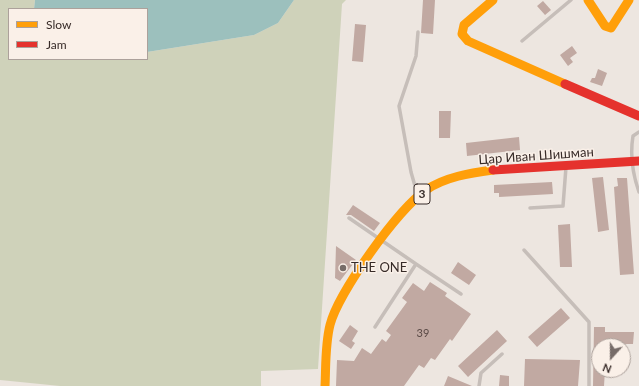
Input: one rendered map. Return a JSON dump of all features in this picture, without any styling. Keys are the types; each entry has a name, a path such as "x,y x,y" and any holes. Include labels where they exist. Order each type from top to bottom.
{"main road":[{"path":"493,0 464,25 462,34 468,40 639,116"},
{"path":"588,0 605,26 611,28 628,0"},
{"name":"Цар Иван Шишман","path":"325,386 326,347 330,324 342,297 380,240 406,209 426,190 453,177 491,170 636,162"}],"lane":[{"path":"522,41 572,0"},
{"path":"418,32 416,56 399,106 411,172 415,186 420,195"},
{"path":"639,132 633,136 631,147 636,162 635,181 639,192"},
{"path":"530,208 563,206 566,166"},
{"path":"349,218 461,294"},
{"path":"524,250 589,322 589,386"},
{"path":"375,327 416,264"},
{"path":"479,386 481,373 502,354"}],"green space":[{"path":"0,0 35,0 34,8 8,8 8,60 148,60 148,52 254,35 278,23 294,0 346,0 342,4 318,369 261,371 261,386 60,386 0,380"}],"water":[{"path":"35,0 294,0 278,23 254,35 148,52 148,8 34,8"}],"building":[{"path":"423,0 435,0 433,34 421,33"},
{"path":"543,1 551,10 545,15 537,6"},
{"path":"355,24 366,25 363,62 352,61"},
{"path":"572,46 577,53 570,58 573,62 568,66 560,55"},
{"path":"598,69 607,73 602,86 590,82 592,78 595,78"},
{"path":"439,111 451,111 450,138 439,138"},
{"path":"519,137 520,150 467,156 466,143"},
{"path":"603,177 609,230 598,232 592,178"},
{"path":"617,178 627,178 634,274 620,275 614,187 618,186"},
{"path":"552,182 553,194 499,197 499,193 494,193 494,185"},
{"path":"353,205 380,223 374,231 351,215 346,215"},
{"path":"570,224 572,267 560,267 558,225"},
{"name":"THE ONE","path":"336,246 356,260 340,281 335,278"},
{"path":"458,262 476,275 469,285 451,273"},
{"path":"430,282 447,293 445,296 471,314 452,341 450,339 435,360 431,358 424,368 419,365 404,386 336,386 337,360 354,361 362,348 371,354 382,339 386,342 391,335 386,331 407,302 402,298 413,283 424,291"},
{"path":"561,308 570,318 537,347 528,337"},
{"path":"350,325 358,331 352,341 355,343 351,349 339,341"},
{"path":"594,327 605,327 605,332 634,332 633,344 631,344 631,338 594,338"},
{"path":"497,330 507,341 468,377 458,366"},
{"path":"525,359 580,360 578,386 524,386"},
{"path":"500,375 509,376 509,386 499,386"},
{"path":"448,376 472,386 444,386"},
{"path":"593,378 604,378 604,386 593,386"}],"traffic: slow":[{"path":"493,0 464,25 462,34 468,41 565,84"},
{"path":"588,0 605,26 611,28 629,0"},
{"path":"325,386 327,340 335,311 344,293 385,233 414,200 426,190 441,182 458,176 493,170"}],"traffic: jam":[{"path":"565,84 639,116"},
{"path":"493,170 639,161"}],"place":[{"name":"THE ONE","path":"343,268"}]}
